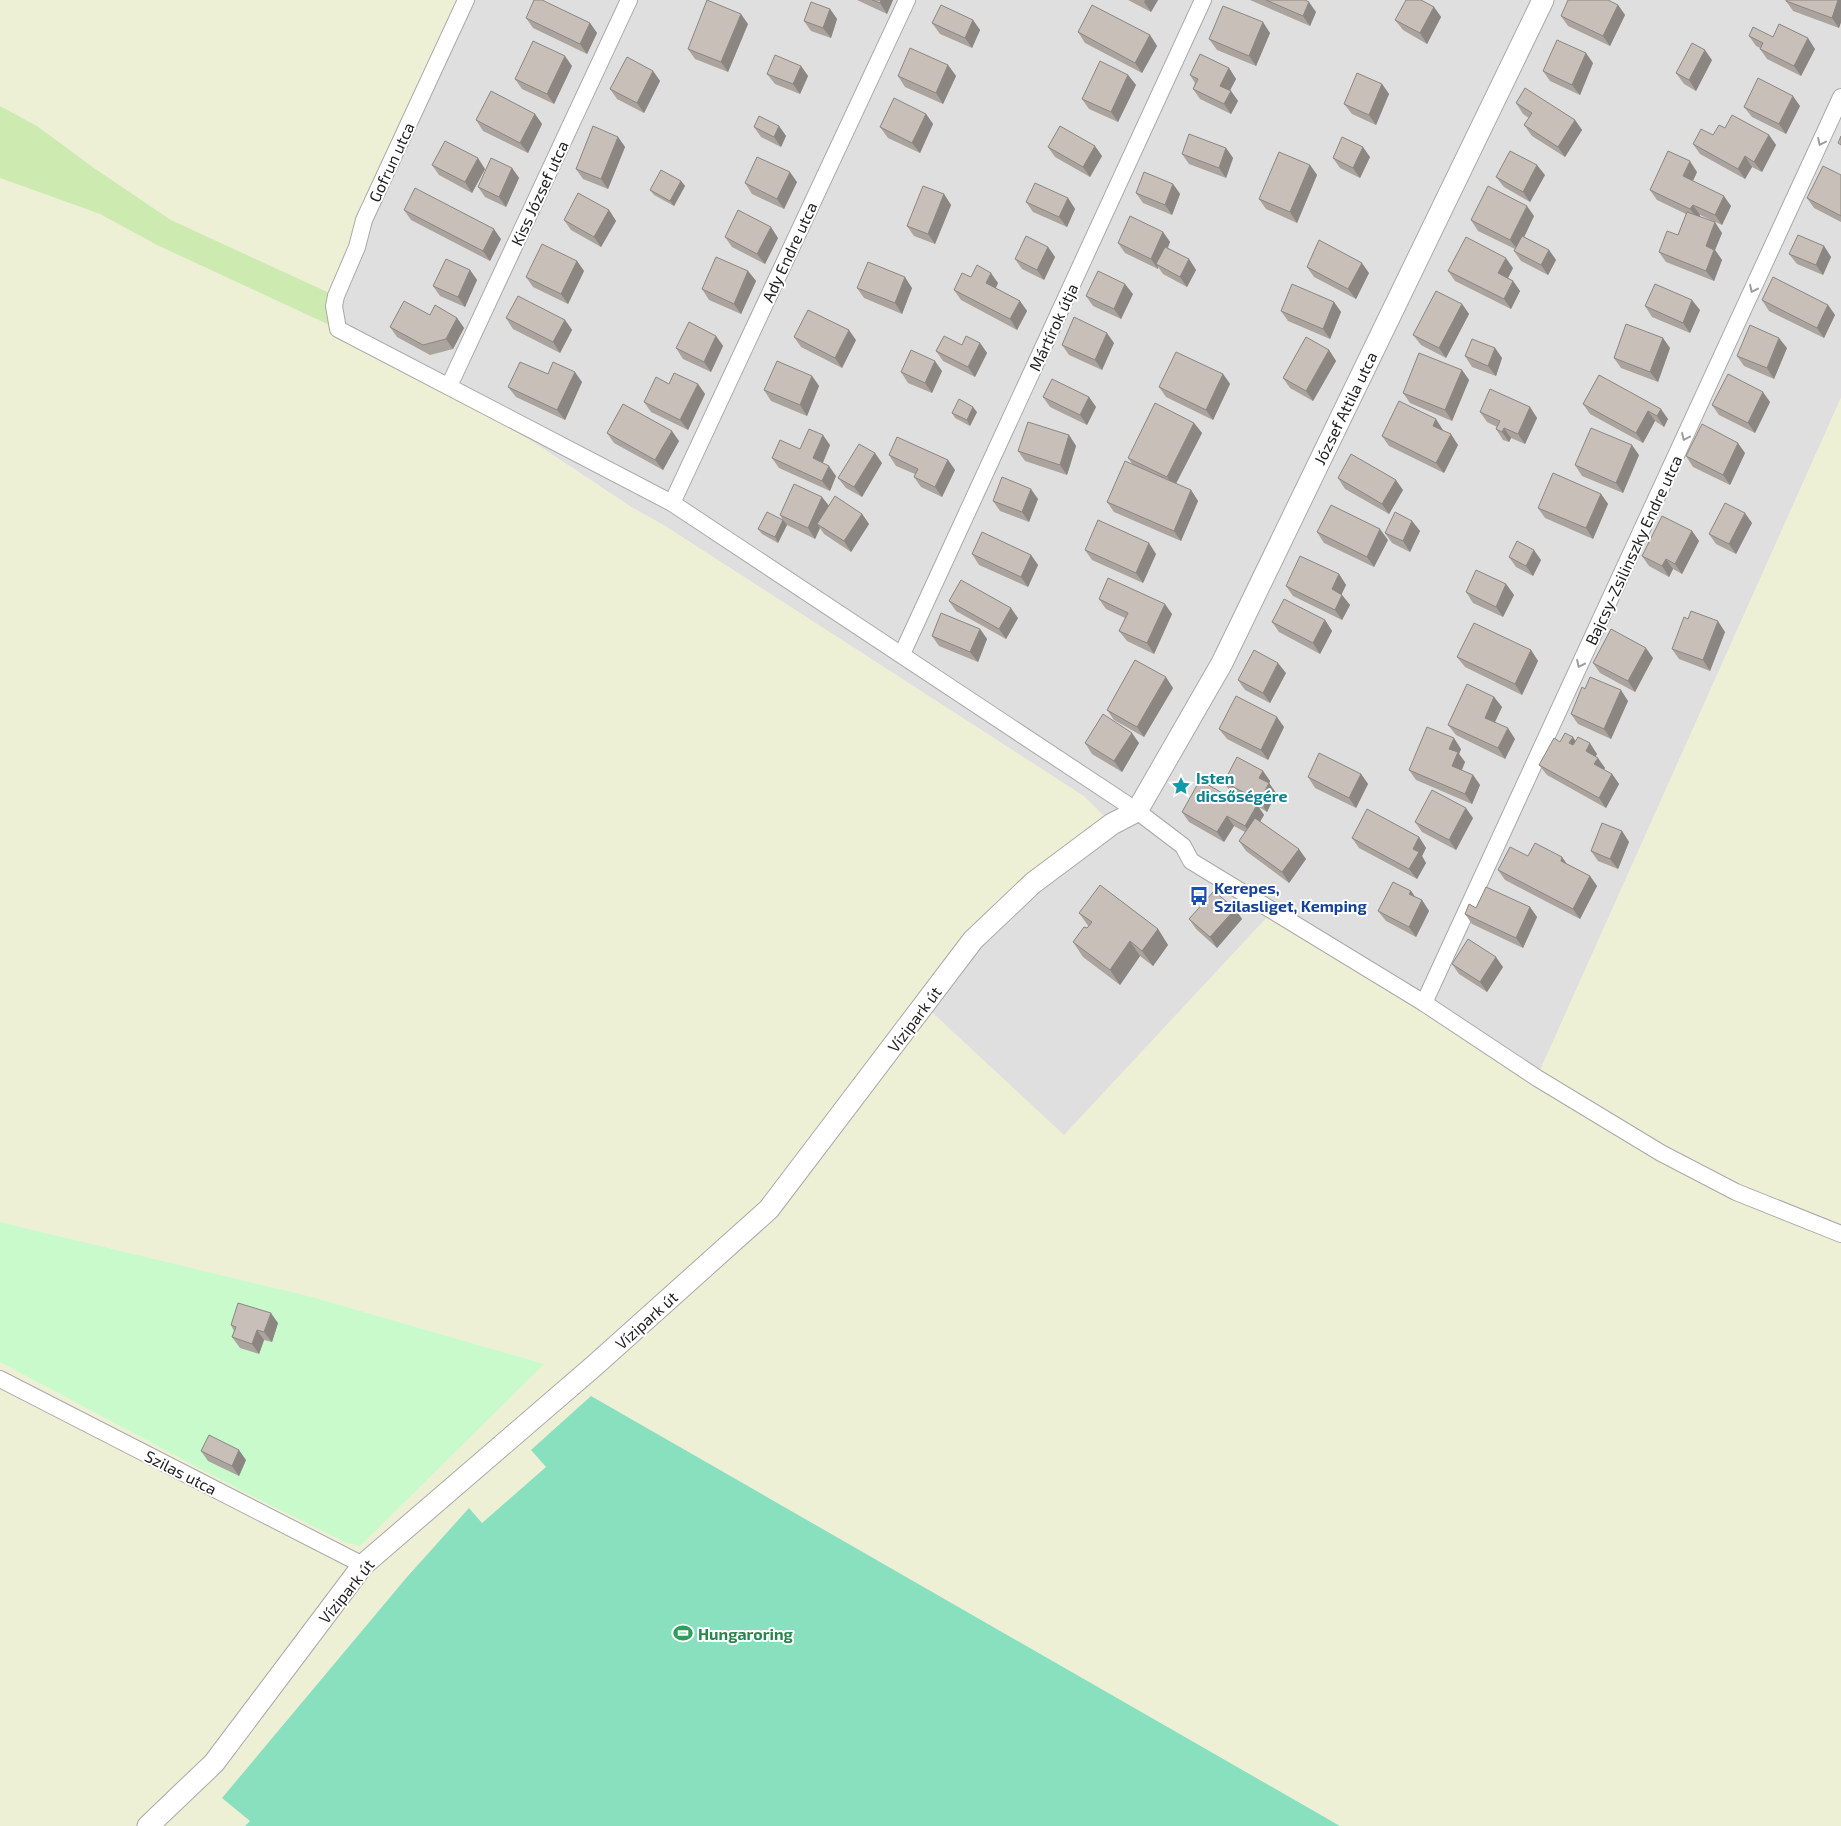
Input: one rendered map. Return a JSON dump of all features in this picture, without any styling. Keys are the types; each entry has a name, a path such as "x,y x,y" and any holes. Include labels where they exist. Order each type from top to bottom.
{"street":[{"name":"Gofrun utca","path":"449,386 338,329 334,306 336,296 358,247 364,220 466,0"},
{"name":"Kiss József utca","path":"449,386 628,0"},
{"name":"Ady Endre utca","path":"672,503 907,0"},
{"name":"Mártírok útja","path":"902,654 1203,0"},
{"name":"József Attila utca","path":"1137,811 1222,663 1543,0"},
{"name":"Bajcsy-Zsilinszky Endre utca","path":"1424,1002 1841,97"},
{"path":"449,386 672,503 1137,811 1183,846 1191,861 1424,1002 1537,1078 1661,1153 1736,1192 1841,1234"},
{"name":"Vízipark út","path":"148,1826 214,1763 363,1565 594,1366 769,1209 974,940 1033,883 1112,824 1137,811"},
{"name":"Szilas utca","path":"0,1378 363,1565"}],"shaded area":[{"path":"466,0 1841,0 1841,398 1537,1078 1273,911 1064,1136 924,1005 1085,797 665,526 631,507 449,386 338,329 334,306"}],"green space":[{"path":"0,0 466,0 336,296 171,220 94,168 37,126 0,106"},
{"path":"0,106 37,126 94,168 171,220 336,296 338,329 157,245 100,214 0,178"},
{"path":"0,178 100,214 157,245 338,329 449,386 631,507 665,526 1085,797 1112,824 1033,883 924,1005 1064,1135 1273,911 1537,1077 1841,398 1841,1826 1340,1826 591,1396 532,1450 546,1467 482,1523 469,1509 407,1577 222,1798 250,1821 245,1826 0,1826 0,1362 240,1490 544,1364 312,1297 0,1222"},
{"path":"0,1222 312,1297 544,1364 360,1546 345,1542 240,1490 0,1362"},
{"name":"Hungaroring","path":"591,1396 1340,1826 245,1826 250,1821 222,1798 407,1577 469,1508 482,1523 546,1467 531,1450"}],"building":[{"path":"534,0 542,0 590,23 580,44 526,18"},
{"path":"707,0 741,14 721,62 688,49"},
{"path":"1266,0 1305,0 1309,2 1303,16"},
{"path":"1406,0 1421,0 1434,7 1420,33 1395,20"},
{"path":"1568,0 1608,0 1618,5 1603,36 1561,16"},
{"path":"1786,0 1838,0 1832,18"},
{"path":"811,2 830,9 823,28 804,21"},
{"path":"941,5 973,20 965,38 932,23"},
{"path":"1092,5 1150,35 1135,63 1078,32"},
{"path":"1223,6 1263,22 1249,56 1209,39"},
{"path":"1779,24 1808,38 1794,66 1760,49 1763,43 1749,36 1753,27 1773,37"},
{"path":"1557,40 1586,53 1572,85 1543,71"},
{"path":"533,41 565,56 547,94 515,79"},
{"path":"1692,43 1705,50 1689,80 1676,73"},
{"path":"910,48 948,65 936,93 898,76"},
{"path":"1200,54 1229,68 1220,86 1231,91 1224,104 1193,89 1198,79 1190,75"},
{"path":"775,55 801,66 793,84 767,74"},
{"path":"627,57 653,71 637,103 610,89"},
{"path":"1100,61 1128,75 1111,112 1082,99"},
{"path":"1357,73 1382,84 1369,115 1344,104"},
{"path":"1758,78 1793,96 1779,124 1744,107"},
{"path":"1525,88 1575,120 1558,147 1524,125 1532,113 1516,103"},
{"path":"491,91 535,114 520,143 476,120"},
{"path":"894,98 926,114 912,143 880,127"},
{"path":"1732,115 1769,135 1754,162 1745,156 1738,169 1693,144 1701,129 1713,135 1719,125 1725,128"},
{"path":"759,116 779,126 774,137 754,127"},
{"path":"593,126 618,137 601,179 576,169"},
{"path":"1060,126 1095,146 1083,167 1048,147"},
{"path":"1189,134 1226,148 1219,168 1182,154"},
{"path":"1342,137 1363,147 1353,168 1333,158"},
{"path":"445,141 478,158 465,182 432,165"},
{"path":"1510,151 1537,165 1523,192 1496,177"},
{"path":"1668,151 1690,161 1683,176 1724,196 1715,215 1693,205 1690,209 1650,190"},
{"path":"1279,152 1310,165 1290,212 1259,199"},
{"path":"757,157 790,172 777,199 745,183"},
{"path":"491,158 512,168 499,197 478,187"},
{"path":"1823,166 1841,175 1841,216 1807,198"},
{"path":"661,170 681,181 670,201 650,190"},
{"path":"1144,172 1173,184 1165,205 1136,193"},
{"path":"1035,183 1068,198 1059,217 1026,202"},
{"path":"923,186 944,194 928,234 907,226"},
{"path":"1488,186 1527,206 1510,240 1471,220"},
{"path":"415,188 494,229 483,251 404,210"},
{"path":"578,193 609,210 594,237 564,220"},
{"path":"738,210 771,227 757,254 725,237"},
{"path":"1687,212 1715,222 1706,246 1714,250 1706,271 1659,252 1667,231 1678,235"},
{"path":"1130,216 1163,232 1151,259 1118,243"},
{"path":"1798,235 1824,246 1816,265 1789,254"},
{"path":"1026,236 1048,247 1037,270 1015,259"},
{"path":"1522,236 1549,250 1541,265 1514,251"},
{"path":"1466,237 1506,258 1498,273 1513,281 1504,299 1448,271"},
{"path":"1319,240 1362,263 1348,289 1307,267"},
{"path":"542,244 577,261 561,294 526,277"},
{"path":"1165,247 1189,259 1180,277 1156,264"},
{"path":"716,257 748,271 734,304 702,289"},
{"path":"446,259 470,270 458,297 433,286"},
{"path":"868,262 905,277 895,303 857,288"},
{"path":"977,265 991,273 986,283 1020,301 1010,319 954,290 962,273 971,277"},
{"path":"1098,271 1125,284 1114,309 1086,296"},
{"path":"1773,277 1828,305 1817,328 1762,300"},
{"path":"1292,284 1334,302 1323,329 1281,311"},
{"path":"1655,284 1692,300 1683,323 1645,306"},
{"path":"1436,291 1462,304 1439,348 1413,335"},
{"path":"518,296 565,320 553,342 506,318"},
{"path":"404,301 430,315 435,305 457,318 446,339 423,345 390,327"},
{"path":"808,310 849,330 835,358 794,337"},
{"path":"1074,317 1107,333 1095,360 1062,345"},
{"path":"689,322 716,336 704,362 676,348"},
{"path":"1626,324 1663,338 1650,372 1614,358"},
{"path":"1750,325 1779,338 1767,368 1737,356"},
{"path":"944,336 962,345 966,336 980,343 968,367 936,351"},
{"path":"1306,337 1329,350 1306,391 1283,378"},
{"path":"1472,339 1495,348 1488,366 1465,356"},
{"path":"911,350 935,361 925,383 901,372"},
{"path":"1176,352 1223,374 1206,410 1159,387"},
{"path":"1419,353 1462,370 1445,410 1403,393"},
{"path":"777,361 812,376 800,405 764,390"},
{"path":"520,362 548,374 553,362 575,372 557,410 508,387"},
{"path":"674,373 698,384 680,420 644,402 656,377 669,384"},
{"path":"1728,374 1763,392 1748,423 1712,405"},
{"path":"1599,375 1661,409 1657,416 1648,411 1636,433 1583,404"},
{"path":"1052,379 1089,397 1080,415 1043,397"},
{"path":"1490,389 1530,407 1518,434 1504,428 1502,432 1496,429 1500,421 1480,412"},
{"path":"959,399 973,407 967,420 952,413"},
{"path":"1399,401 1436,419 1433,426 1451,434 1436,463 1382,436"},
{"path":"1155,403 1194,423 1167,477 1128,458"},
{"path":"623,404 672,431 655,460 607,433"},
{"path":"1028,422 1069,435 1060,465 1018,451"},
{"path":"1702,424 1738,443 1723,475 1686,456"},
{"path":"1591,428 1632,445 1616,483 1575,465"},
{"path":"809,429 823,435 813,458 829,466 822,481 772,458 780,440 800,449"},
{"path":"897,437 948,460 935,487 914,477 918,469 889,455"},
{"path":"859,444 875,453 854,487 838,478"},
{"path":"1351,454 1396,480 1382,504 1338,478"},
{"path":"1125,461 1191,490 1174,531 1107,502"},
{"path":"1553,473 1601,494 1586,528 1538,508"},
{"path":"1002,477 1031,489 1022,512 993,501"},
{"path":"794,484 822,497 808,528 780,515"},
{"path":"835,496 862,514 844,541 817,524"},
{"path":"1725,503 1745,513 1729,544 1709,534"},
{"path":"1331,505 1380,529 1367,557 1317,532"},
{"path":"767,512 783,520 775,537 758,529"},
{"path":"1395,512 1412,521 1403,541 1385,533"},
{"path":"1662,516 1692,531 1675,564 1666,559 1662,566 1642,556"},
{"path":"1098,520 1149,543 1136,573 1085,550"},
{"path":"982,532 1031,555 1021,577 972,554"},
{"path":"1517,541 1534,550 1526,566 1509,557"},
{"path":"1300,556 1339,574 1332,589 1342,595 1335,610 1286,586"},
{"path":"1476,570 1506,584 1496,607 1466,592"},
{"path":"1108,578 1165,604 1147,643 1119,631 1128,613 1099,599"},
{"path":"961,580 1011,608 999,629 949,601"},
{"path":"1284,599 1325,620 1313,643 1272,622"},
{"path":"1691,611 1718,621 1703,660 1672,649 1684,617 1688,619"},
{"path":"941,613 980,629 970,652 932,636"},
{"path":"1474,623 1531,650 1515,684 1457,657"},
{"path":"1611,629 1646,648 1628,681 1593,663"},
{"path":"1254,650 1278,663 1263,693 1238,680"},
{"path":"1135,660 1166,677 1137,727 1107,710"},
{"path":"1590,677 1621,690 1604,729 1571,714 1582,687 1585,689"},
{"path":"1467,684 1494,697 1485,718 1508,728 1498,748 1448,725"},
{"path":"1236,696 1277,717 1261,750 1219,729"},
{"path":"1103,714 1132,733 1114,761 1085,743"},
{"path":"1427,727 1454,738 1449,749 1458,752 1452,766 1473,775 1465,794 1409,770"},
{"path":"1565,733 1573,737 1569,743 1573,745 1578,737 1590,743 1586,751 1598,758 1594,764 1612,774 1599,798 1539,765 1554,738 1560,742"},
{"path":"1319,753 1361,774 1349,798 1308,777"},
{"path":"1237,757 1263,771 1259,778 1269,783 1260,801 1224,782"},
{"path":"1200,780 1229,797 1232,790 1257,805 1245,826 1227,816 1217,832 1182,812"},
{"path":"1432,790 1466,808 1449,840 1415,822"},
{"path":"1367,809 1419,837 1413,849 1419,852 1409,869 1352,838"},
{"path":"1255,818 1299,849 1282,872 1239,841"},
{"path":"1602,823 1622,831 1610,859 1591,851"},
{"path":"1535,843 1562,857 1561,861 1590,876 1573,909 1498,870 1510,847 1528,856"},
{"path":"1393,882 1411,891 1409,894 1422,900 1409,927 1378,911"},
{"path":"1100,885 1158,929 1142,951 1130,941 1110,970 1073,942 1084,927 1087,928 1092,922 1079,913"},
{"path":"1486,887 1530,907 1516,938 1465,914 1469,904 1476,908"},
{"path":"1214,891 1235,909 1210,937 1189,919"},
{"path":"1468,939 1496,957 1480,982 1452,964"},
{"path":"238,1303 271,1313 264,1332 257,1330 252,1344 232,1337 236,1327 231,1325"},
{"path":"209,1435 239,1450 232,1466 201,1451"}],"place":[{"name":"Isten dicsőségére","path":"1181,786"},
{"name":"Kerepes, Szilasliget, Kemping","path":"1199,896"},
{"name":"Hungaroring","path":"683,1633"}]}
